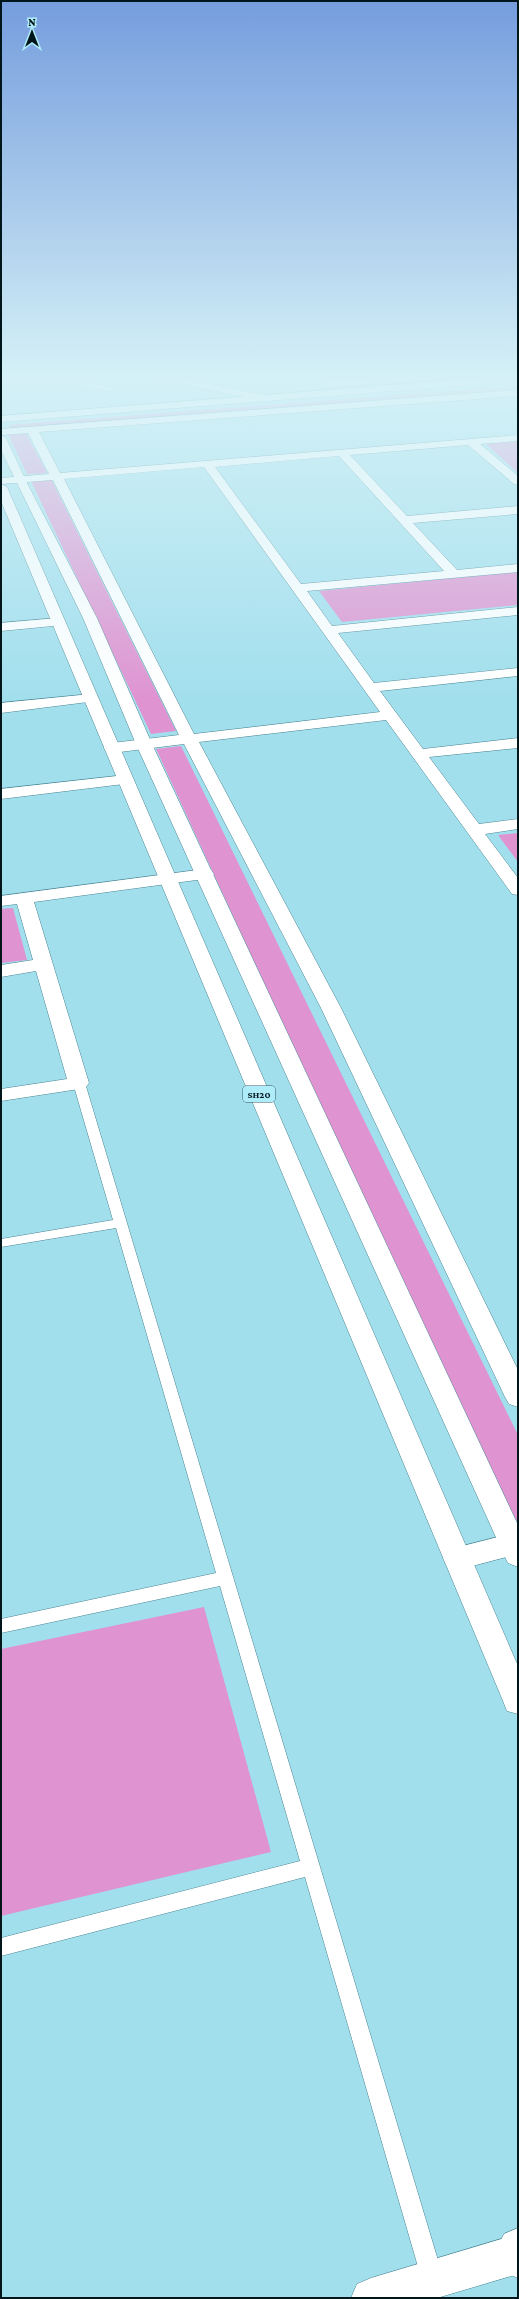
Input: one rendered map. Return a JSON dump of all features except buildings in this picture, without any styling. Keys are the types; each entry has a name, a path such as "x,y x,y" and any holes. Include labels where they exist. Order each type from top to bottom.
{"street":[{"name":"SH20","path":"7,482 58,622 518,1701"},
{"name":"SH20","path":"7,482 90,618 144,744 516,1547"},
{"path":"59,482 189,739 331,1008 518,1397"},
{"path":"220,482 518,890"},
{"path":"370,482 454,574"},
{"path":"404,520 518,510"},
{"path":"298,588 518,568"},
{"path":"328,630 518,611"},
{"path":"1,627 58,622"},
{"path":"370,688 518,672"},
{"path":"1,708 91,698"},
{"path":"112,748 390,715"},
{"path":"418,754 518,743"},
{"path":"1,794 126,780"},
{"path":"474,830 518,824"},
{"path":"1,901 205,874"},
{"path":"1,1095 79,1084 24,898"},
{"path":"1,971 44,964"},
{"path":"457,1558 516,1547"},
{"path":"371,2298 517,2254"}],"lane":[{"path":"79,1084 433,2280"},
{"path":"1,1244 120,1223"},
{"path":"1,1626 225,1578"},
{"path":"1,1947 310,1867"}],"shaded area":[{"path":"32,482 53,482 176,731 151,734"},
{"path":"518,572 518,605 342,622 319,591"},
{"path":"181,746 518,1435 518,1520 512,1521 156,749"},
{"path":"518,833 518,862 498,835"},
{"path":"13,908 27,960 1,963 1,909"},
{"path":"204,1607 271,1852 1,1916 1,1649"}]}
